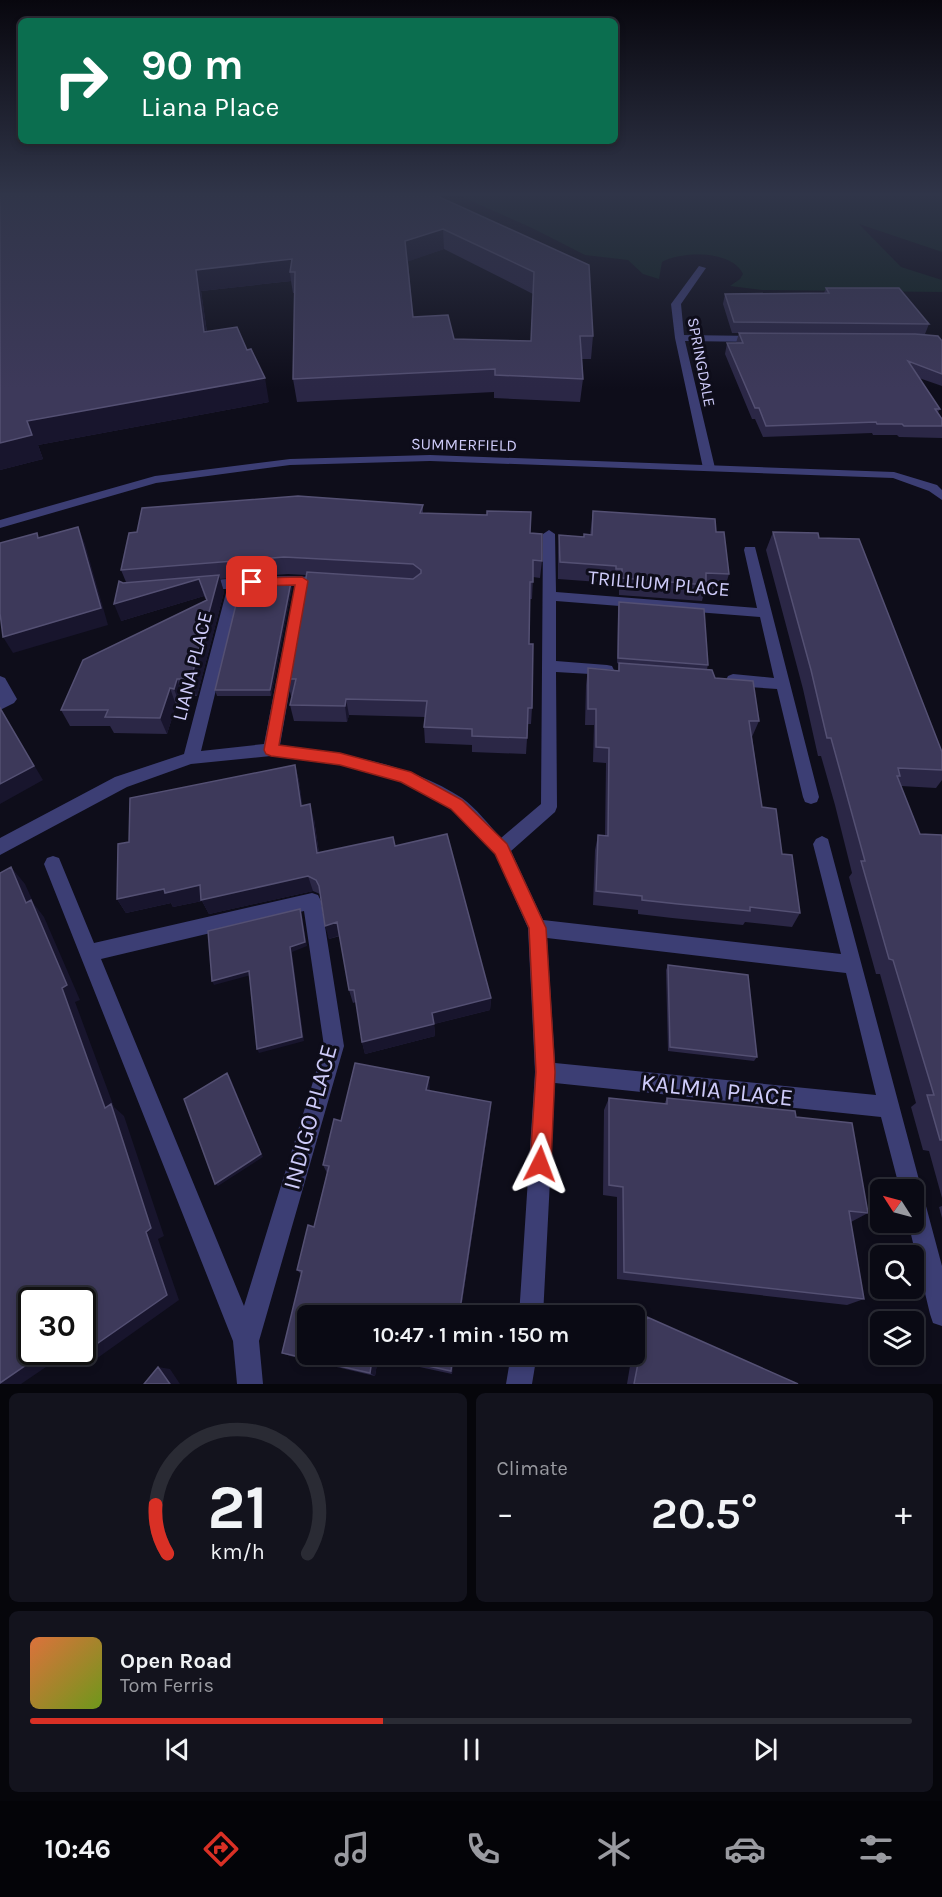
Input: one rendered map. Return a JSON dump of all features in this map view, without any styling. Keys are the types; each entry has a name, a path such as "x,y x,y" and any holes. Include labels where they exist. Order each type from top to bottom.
{"street":[{"name":"SPRINGDALE","path":"702,268 676,304 680,338 709,468"},
{"path":"680,338 767,339"},
{"name":"SUMMERFIELD","path":"0,524 155,480 290,462 430,458 894,475 938,492"},
{"path":"501,849 549,807 549,534"},
{"name":"TRILLIUM PLACE","path":"750,550 811,797"},
{"path":"271,750 302,581"},
{"name":"LIANA PLACE","path":"188,588 302,581 336,583"},
{"name":"LIANA PLACE","path":"191,758 234,584"},
{"name":"TRILLIUM PLACE","path":"550,596 766,613"},
{"path":"550,666 620,671"},
{"path":"713,679 783,684"},
{"path":"0,682 9,699 0,704"},
{"path":"0,847 121,782 191,758 271,750 340,759 405,777 457,804 501,849 537,928 545,1072 532,1305"},
{"path":"822,844 908,1179"},
{"name":"INDIGO PLACE","path":"53,864 246,1341 250,1384"},
{"name":"INDIGO PLACE","path":"89,953 312,901 334,1046 246,1341"},
{"path":"537,928 853,965"},
{"name":"KALMIA PLACE","path":"545,1072 890,1107"},
{"path":"922,1233 942,1314"},
{"path":"519,1384 522,1365"}],"green space":[{"path":"624,260 667,260 662,262 659,279 643,274 628,260"},
{"path":"729,260 894,260 901,267 942,280 942,292 762,290 730,286 743,274"}],"building":[{"path":"0,260 287,260 196,270 204,332 237,327 247,350 251,349 265,378 27,421 32,435 0,443"},
{"path":"292,260 407,260 413,317 448,315 454,339 531,341 534,272 508,260 577,260 589,265 593,336 580,336 583,379 495,375 495,369 293,379 295,272 290,272"},
{"path":"826,288 899,288 929,324 734,322 725,294 829,293"},
{"path":"739,333 938,336 942,341 942,374 908,361 940,409 935,409 942,419 942,426 904,426 902,424 877,424 876,422 766,426 759,408 755,408 727,343 743,343"},
{"path":"298,496 423,505 420,513 487,515 487,511 531,512 530,533 542,534 542,561 533,560 533,582 530,582 529,644 533,644 532,708 528,708 527,738 472,736 472,729 424,727 427,701 346,699 345,706 290,705 296,679 287,679 307,572 413,579 421,573 421,570 413,564 284,557 121,570 129,533 137,532 142,508"},
{"path":"593,511 715,519 716,532 724,532 729,574 706,573 706,585 622,578 622,569 616,569 616,566 560,562 559,535 584,537 584,534 592,535"},
{"path":"78,527 101,608 3,637 0,613 0,543 37,533 38,538"},
{"path":"773,532 818,533 819,538 859,539 942,752 942,770 898,768 900,776 897,776 920,834 942,835 942,1140 940,1140 927,1095 934,1095 893,960 889,959 861,861 865,861 831,738 827,738"},
{"path":"219,575 191,679 177,679 174,689 170,688 160,718 105,717 108,710 61,710 83,660 207,600 199,579 114,604 119,581 123,583"},
{"path":"291,582 270,690 215,690 241,584"},
{"path":"619,602 704,609 708,665 618,658"},
{"path":"619,663 712,670 715,678 753,681 759,721 749,721 762,807 776,809 782,854 792,855 800,913 750,907 750,911 678,904 642,900 642,896 596,891 598,835 608,836 609,748 596,747 596,709 588,709 588,668 619,671"},
{"path":"0,708 34,766 0,784"},
{"path":"295,765 301,806 310,804 317,853 393,837 395,846 447,834 491,998 432,1013 434,1024 362,1042 354,990 349,990 337,922 325,926 316,880 308,876 201,900 200,885 165,893 164,889 117,899 118,844 129,842 130,798"},
{"path":"11,867 26,903 31,900 67,985 62,988 105,1108 111,1104 151,1228 146,1232 167,1295 96,1344 96,1287 18,1287 18,1365 26,1365 0,1383 0,873"},
{"path":"300,909 305,942 290,947 302,1037 257,1049 249,971 212,981 208,931"},
{"path":"668,965 748,975 757,1057 670,1047"},
{"path":"355,1063 429,1077 426,1090 491,1102 461,1305 297,1305 297,1356 282,1353 302,1271 297,1270 308,1225 314,1227 329,1166 323,1165 334,1119 341,1121"},
{"path":"227,1073 261,1154 215,1184 184,1099"},
{"path":"609,1098 667,1104 667,1098 795,1111 796,1117 852,1123 868,1213 849,1211 864,1299 624,1272 623,1187 609,1185"},
{"path":"647,1317 798,1384 634,1384 638,1365 645,1365"},
{"path":"335,1365 371,1365 370,1373"},
{"path":"424,1365 452,1365 451,1371"},
{"path":"158,1367 170,1384 144,1384"}],"route":[{"path":"252,582 302,581 271,750 340,759 405,777 457,804 501,849 537,928 545,1072 540,1164"}]}
